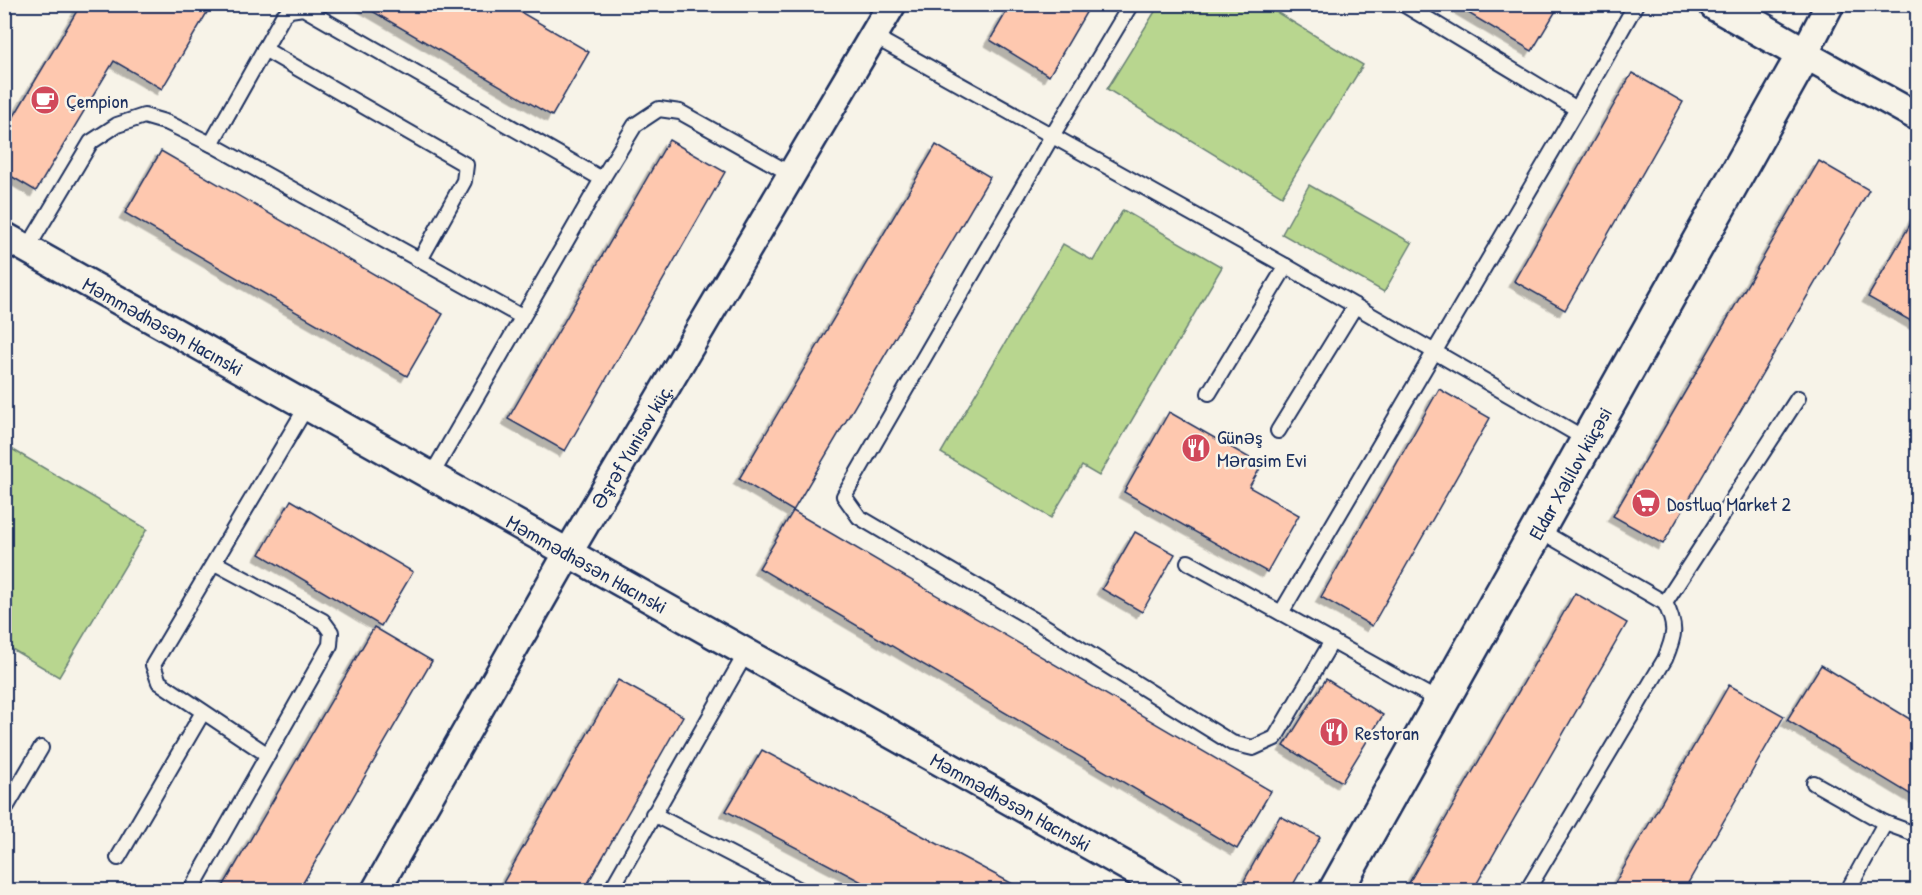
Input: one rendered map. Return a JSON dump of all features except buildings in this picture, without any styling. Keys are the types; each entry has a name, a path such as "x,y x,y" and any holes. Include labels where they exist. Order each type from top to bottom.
{"street":[{"name":"Əşrəf Yunisov küç.","path":"376,891 568,553 892,4"},
{"path":"1716,4 1917,117"},
{"path":"1804,54 1830,4"},
{"name":"Eldar Xəlilov küçəsi","path":"1336,891 1804,54"},
{"name":"Məmmədhəsən Hacınski","path":"16,242 746,653 1153,887"}],"lane":[{"path":"1131,4 844,496 859,518 1036,621 1232,743 1253,748 1275,738 1332,641"},
{"path":"1403,4 1577,109"},
{"path":"1281,613 1577,109 1636,4"},
{"path":"211,144 283,16 290,10 303,8 602,179"},
{"path":"873,36 1286,266 1589,441"},
{"path":"264,49 466,165 464,181 420,260"},
{"path":"431,476 635,125 659,109 680,112 791,174"},
{"path":"16,242 91,142 117,125 144,116 168,123 211,144 522,317"},
{"path":"1209,393 1286,266"},
{"path":"1278,431 1355,306"},
{"path":"1665,603 1798,398"},
{"path":"268,755 159,681 153,665 307,406"},
{"path":"1528,889 1665,659 1674,637 1673,620 1665,603 1539,530"},
{"path":"1188,562 1441,702"},
{"path":"191,891 330,645 331,632 323,621 215,563"},
{"path":"611,891 746,653"},
{"path":"118,858 203,712"},
{"path":"4,811 41,748"},
{"path":"1814,783 1885,823 1917,835"},
{"path":"653,814 800,891"},
{"path":"1848,891 1885,823"}],"green space":[{"path":"1159,5 1265,5 1363,65 1282,196 1107,89"},
{"path":"1309,185 1412,243 1384,292 1282,234"},
{"path":"1123,210 1222,267 1099,476 1082,466 1051,518 941,453 1063,244 1093,261"},
{"path":"5,445 147,529 59,677 5,645"}],"place":[{"name":"Çempion","path":"45,100"},
{"name":"Günəş Mərasim Evi","path":"1196,448"},
{"name":"Dostluq Market 2","path":"1646,503"},
{"name":"Restoran","path":"1334,732"}]}
